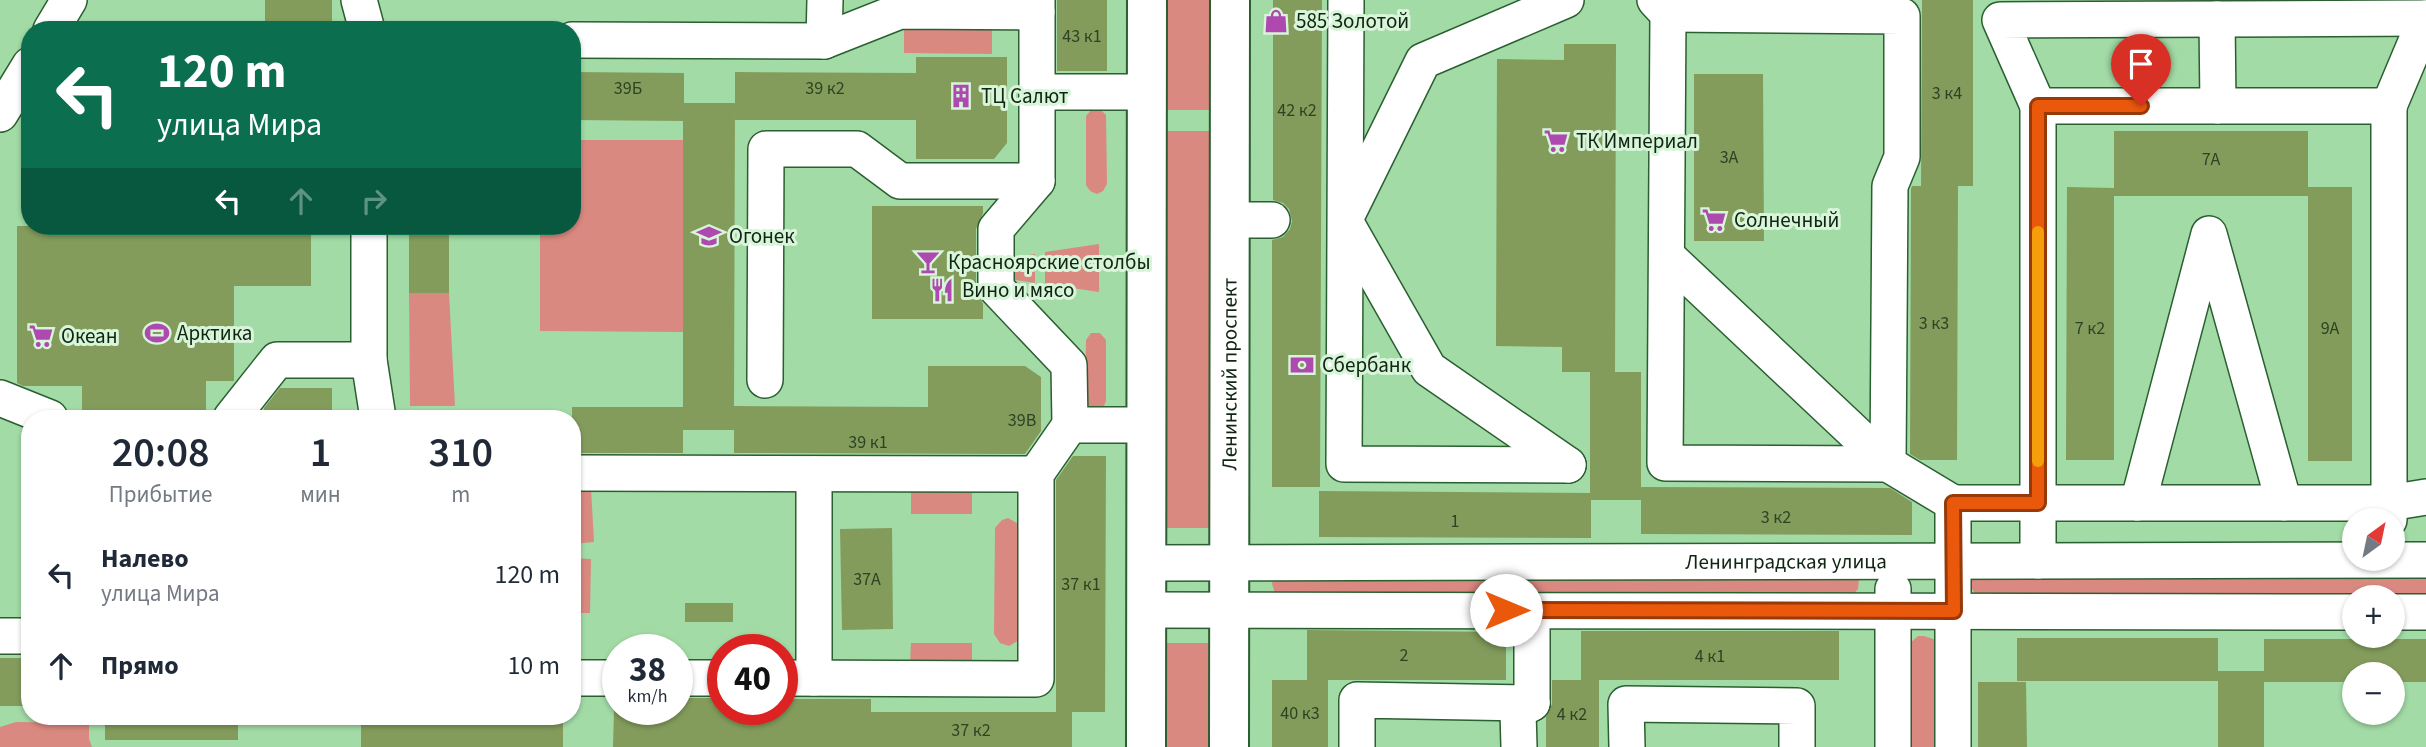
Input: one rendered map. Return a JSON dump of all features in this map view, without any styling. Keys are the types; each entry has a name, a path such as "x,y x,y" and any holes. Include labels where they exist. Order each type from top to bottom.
{"main road":[{"path":"1146,747 1147,0"},
{"name":"Ленинский проспект","path":"1229,747 1230,0"}],"street":[{"path":"56,21 69,0"},
{"path":"359,0 365,21"},
{"path":"824,41 825,0"},
{"path":"1333,220 1429,369 1568,465 1344,464 1333,220 1346,0"},
{"path":"1333,220 1423,61 1566,0"},
{"path":"581,40 824,41 900,11 1037,6 1037,181 996,229 996,288 1069,365 1070,425 1036,474 1036,679 798,678 814,474"},
{"path":"1662,7 1902,16 1902,157 1890,186 1888,464 1665,463 1667,256 1662,7"},
{"path":"2038,561 2038,106 2000,20 2426,18 2389,106 2389,508"},
{"path":"2217,19 2217,106"},
{"path":"0,114 21,80"},
{"path":"1037,92 1147,92"},
{"path":"2038,106 2389,106"},
{"path":"765,380 766,149 857,149 900,181 1037,181"},
{"path":"1229,220 1272,220"},
{"path":"2138,503 2208,234 2284,503"},
{"path":"369,235 369,360 377,410"},
{"path":"1667,256 1888,464 1953,503 2284,503 2342,508"},
{"path":"237,410 277,360 369,360"},
{"path":"0,398 30,410"},
{"path":"1070,425 1146,425"},
{"path":"581,473 1036,474"},
{"path":"2398,508 2426,496"},
{"path":"1953,503 1953,747"},
{"name":"Ленинградская улица","path":"1146,562 2342,559"},
{"name":"Ленинградская улица","path":"2405,559 2426,560"},
{"path":"1893,561 1893,747"},
{"path":"1146,610 2342,612"},
{"path":"1532,610 1532,703"},
{"path":"2405,612 2426,612"},
{"path":"0,636 21,636"},
{"path":"581,678 602,678"},
{"path":"1357,747 1357,700 1532,703"},
{"path":"1519,747 1518,711 1532,703"},
{"path":"1627,747 1626,704 1797,706 1797,747"}],"shaded area":[{"path":"1167,0 1210,0 1210,110 1167,110"},
{"path":"904,24 992,24 992,54 904,53"},
{"path":"1092,109 1100,109 1106,115 1107,184 1103,191 1097,194 1090,191 1086,185 1086,116"},
{"path":"1167,131 1210,131 1210,528 1166,528"},
{"path":"581,140 683,140 683,332 540,331 540,235 581,235"},
{"path":"1099,244 1099,292 1045,284 1045,252"},
{"path":"1035,254 1035,283 1009,279 1009,258"},
{"path":"409,293 449,293 455,406 410,406"},
{"path":"1091,333 1100,333 1106,340 1106,401 1103,408 1089,408 1085,402 1086,340"},
{"path":"581,488 591,488 594,542 581,543"},
{"path":"911,492 972,492 972,514 911,514"},
{"path":"1008,518 1020,525 1021,639 1009,646 1000,643 994,634 995,528"},
{"path":"581,558 591,559 590,613 581,613"},
{"path":"2426,572 2426,599 2405,598 2405,585 2342,585 2342,597 1979,597 1973,591 1972,578"},
{"path":"1856,575 1859,580 1858,589 1851,597 1275,593 1272,584 1273,578"},
{"path":"1918,636 1936,640 1942,747 1906,747 1909,644"},
{"path":"911,643 972,643 972,665 910,665"},
{"path":"1166,643 1210,643 1210,747 1166,747"},
{"path":"16,722 21,722 21,725 89,725 92,747 0,747 0,727"}],"building":[{"path":"265,0 332,0 332,21 265,21"},
{"path":"1057,0 1107,0 1107,71 1057,71"},
{"path":"1273,0 1322,0 1320,487 1272,487 1272,240 1283,237 1290,229 1292,221 1289,209 1283,203 1273,200"},
{"path":"1922,0 1973,0 1973,186 1958,186 1957,460 1920,460 1910,454 1911,189 1912,186 1921,186"},
{"path":"1564,44 1616,44 1615,372 1641,372 1641,487 1890,488 1912,502 1912,535 1641,534 1641,500 1591,500 1591,538 1319,537 1319,491 1590,493 1590,372 1562,372 1562,347 1496,346 1497,59 1564,60"},
{"path":"916,57 1007,57 1007,143 994,159 916,159 916,120 735,120 735,72 916,73"},
{"path":"581,72 684,73 684,103 735,103 734,406 928,407 928,366 1025,366 1041,377 1041,431 1025,454 734,453 734,430 683,430 683,453 581,453 581,410 572,410 572,407 683,407 683,121 581,120"},
{"path":"1694,74 1763,74 1764,241 1694,241"},
{"path":"2114,131 2308,131 2308,187 2352,187 2352,461 2308,461 2308,196 2114,196"},
{"path":"2067,187 2114,188 2114,460 2066,460"},
{"name":"Красноярские столбы","path":"872,206 983,206 976,229 976,288 983,304 983,319 872,319"},
{"name":"Арктика","path":"17,226 21,226 21,235 311,235 311,286 234,286 234,381 206,381 206,410 82,410 82,386 23,386 17,383"},
{"path":"409,235 449,235 449,293 409,293"},
{"path":"280,388 332,388 332,410 264,408"},
{"path":"1073,456 1106,456 1105,712 1072,712 1072,747 613,747 614,725 693,725 693,698 707,698 707,725 798,725 798,699 871,699 871,712 1056,712 1056,480"},
{"path":"892,528 893,629 842,630 840,529"},
{"path":"685,603 733,603 733,622 685,622"},
{"path":"1307,630 1506,632 1506,680 1328,680 1328,747 1272,747 1272,680 1307,680"},
{"path":"1581,631 1839,631 1839,680 1581,680"},
{"path":"2017,638 2218,638 2218,681 2017,681"},
{"path":"2264,639 2342,639 2342,648 2405,648 2405,639 2426,639 2426,682 2405,682 2405,662 2342,662 2342,682 2264,682"},
{"path":"0,658 21,658 21,706 0,706"},
{"path":"2218,671 2264,671 2264,747 2218,747"},
{"path":"1552,680 1599,680 1599,747 1546,747 1546,717 1552,704"},
{"path":"1978,682 2026,682 2027,747 1978,747"},
{"path":"105,725 238,725 238,740 105,740"},
{"path":"361,725 563,725 563,747 361,747"}],"slow traffic":[{"path":"2038,232 2038,461"}],"place":[{"name":"585 Золотой","path":"1276,21"},
{"name":"ТЦ Салют","path":"961,96"},
{"name":"ТК Империал","path":"1556,141"},
{"name":"Солнечный","path":"1714,220"},
{"name":"Огонек","path":"709,236"},
{"name":"Красноярские столбы","path":"928,262"},
{"name":"Вино и мясо","path":"942,290"},
{"name":"Арктика","path":"157,333"},
{"name":"Океан","path":"41,336"},
{"name":"Сбербанк","path":"1302,365"}],"route":[{"path":"1506,610 1954,611 1953,503 2038,503 2038,106 2141,106"}]}
